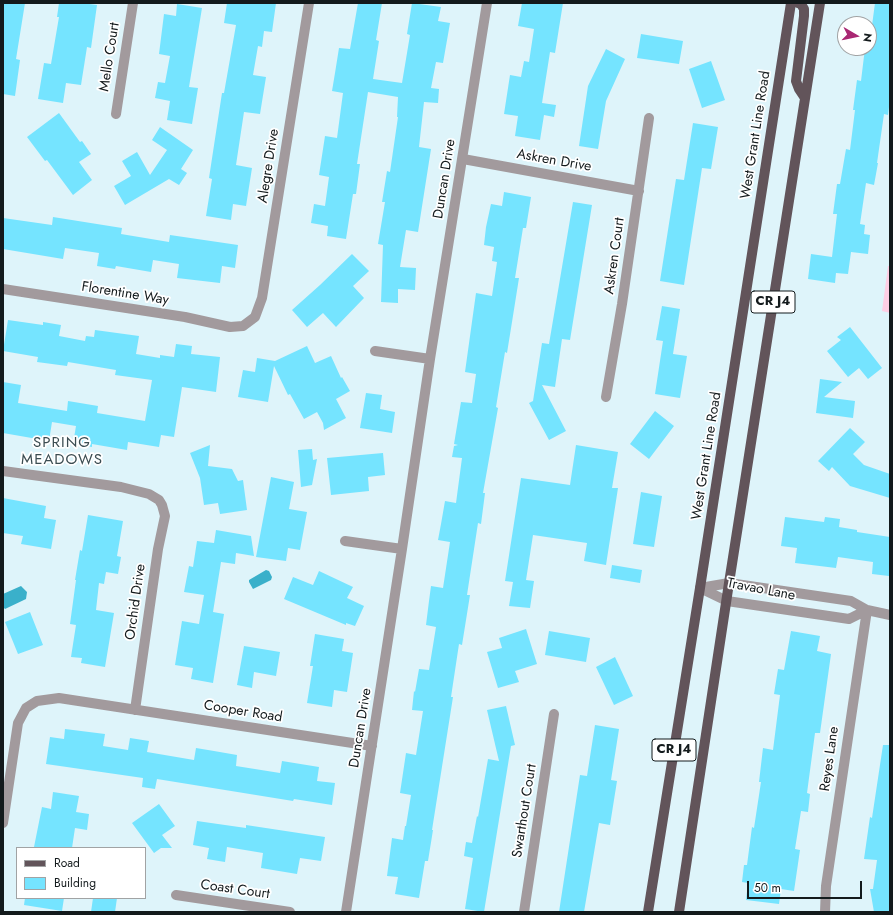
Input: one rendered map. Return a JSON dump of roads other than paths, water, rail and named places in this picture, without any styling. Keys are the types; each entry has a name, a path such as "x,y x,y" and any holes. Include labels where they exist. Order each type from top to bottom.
{"main road":[{"name":"West Grant Line Road","path":"648,912 791,3"},
{"path":"798,3 801,4 804,9 804,16 796,81 805,98"},
{"name":"CR J4","path":"679,912 820,3"}],"street":[{"name":"Mello Court","path":"116,114 132,3"},
{"name":"Alegre Drive","path":"243,326 255,317 262,298 309,3"},
{"name":"Duncan Drive","path":"346,912 430,359 487,3"},
{"name":"Askren Court","path":"606,397 622,304 649,118"},
{"name":"Askren Drive","path":"463,159 639,191"},
{"name":"Florentine Way","path":"3,289 185,317 230,327 243,326"},
{"path":"375,351 430,359"},
{"name":"Orchid Drive","path":"3,471 121,488 150,494 159,500 162,505 164,516 135,710"},
{"path":"345,541 402,549"},
{"name":"Travao Lane","path":"700,588 729,583 851,601 866,610 890,615"},
{"name":"Travao Lane","path":"700,588 727,601 849,619 866,610"},
{"name":"Reyes Lane","path":"825,912 826,886 866,610"},
{"name":"Cooper Road","path":"3,823 18,723 26,708 37,701 59,698 372,746"},
{"name":"Swarthout Court","path":"524,912 554,714"},
{"name":"Coast Court","path":"176,895 290,912"}],"water":[{"path":"266,570 269,571 272,577 271,580 253,589 249,580"},
{"path":"21,586 27,592 26,599 5,609 3,607 3,594"}],"district":[{"name":"SPRING MEADOWS","path":"62,452"}]}
